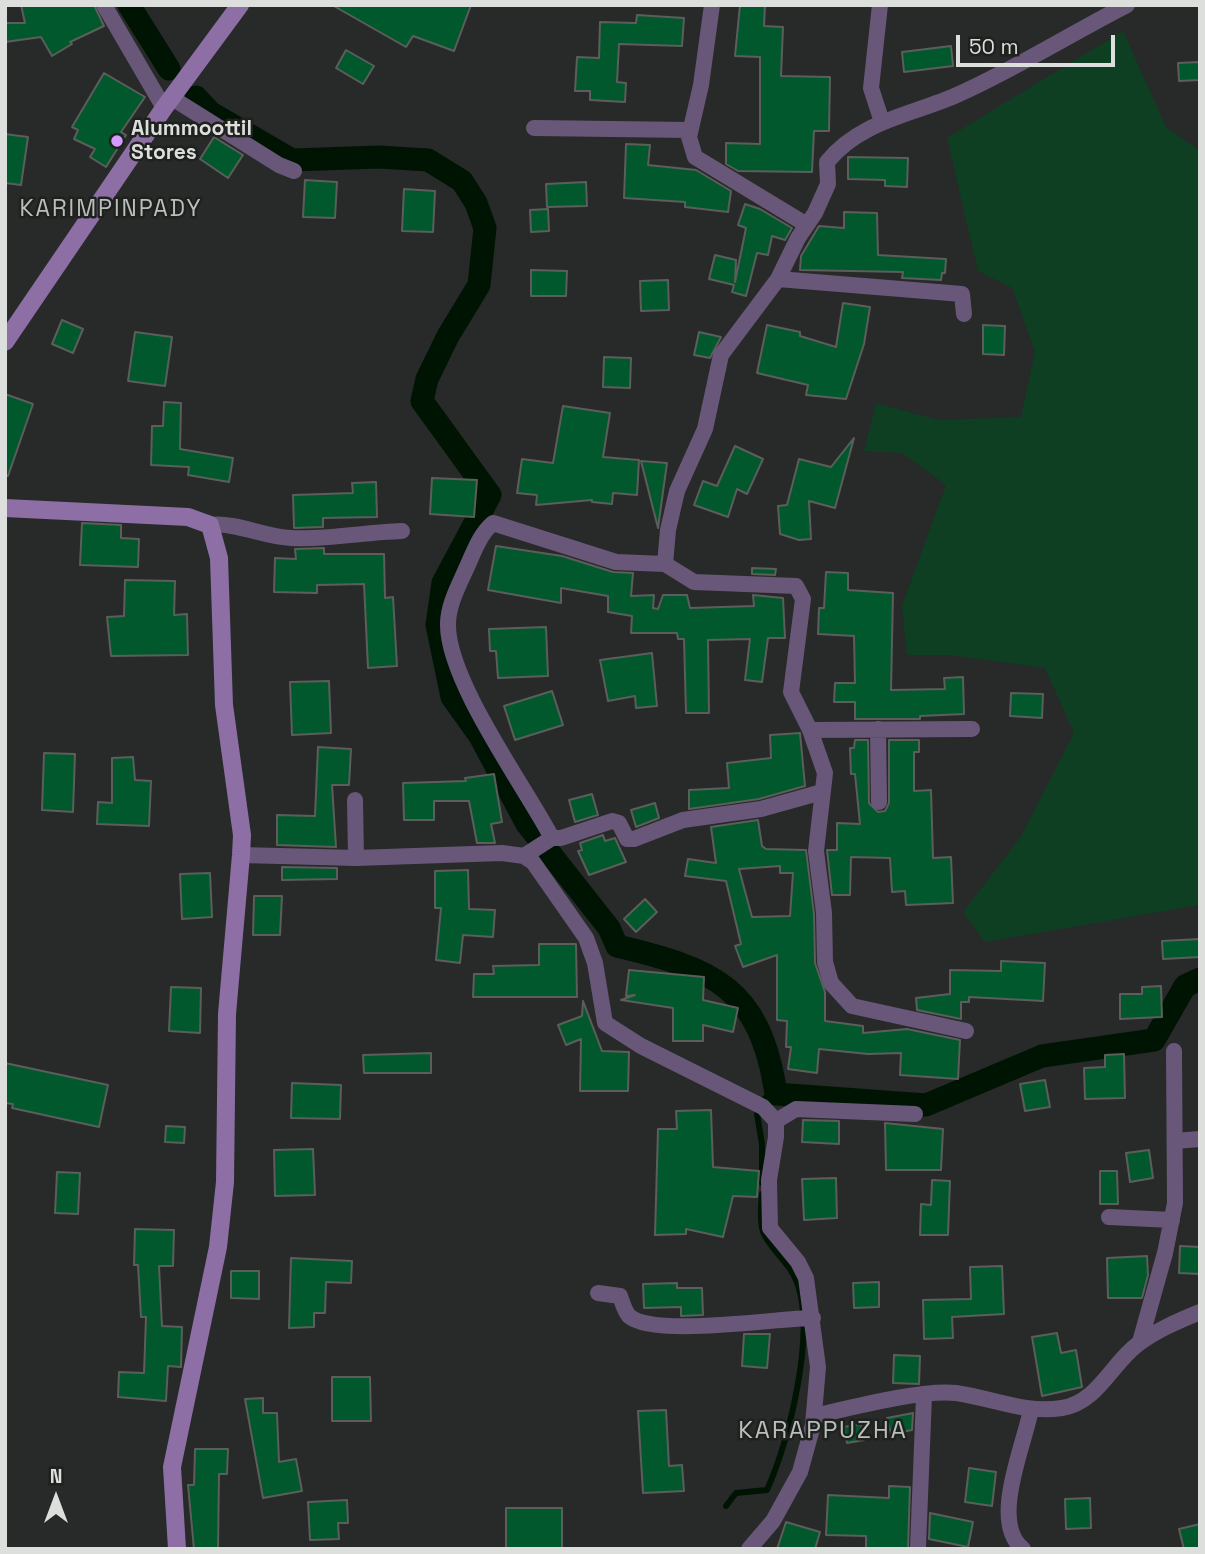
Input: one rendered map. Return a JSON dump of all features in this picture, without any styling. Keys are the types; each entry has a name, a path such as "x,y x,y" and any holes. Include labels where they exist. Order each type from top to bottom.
{"street":[{"path":"104,5 171,99 279,165 294,171"},
{"path":"5,342 171,99 240,5"},
{"path":"712,5 701,85 690,130 695,157 807,225"},
{"path":"880,5 871,88 881,122"},
{"path":"665,564 668,530 677,491 705,429 721,355 778,279 828,184 827,162 842,143 881,122 959,94 1126,5"},
{"path":"534,128 690,130"},
{"path":"778,279 962,294 964,314"},
{"path":"5,508 162,514 188,517 210,525 220,524 292,538 402,531"},
{"path":"550,840 471,699 454,658 448,624 456,593 480,537 493,523 616,562 665,564 694,582 796,586 803,599 791,692 810,730 825,773 816,851 824,913 825,962 831,983 852,1006 966,1031"},
{"path":"177,1549 172,1467 218,1247 225,1182 227,1014 242,835 224,705 219,558 210,525"},
{"path":"878,729 879,802"},
{"path":"810,730 972,729"},
{"path":"524,856 550,840 612,821 619,823 627,839 634,839 683,820 761,809 822,792"},
{"path":"355,800 356,858"},
{"path":"241,855 356,858 502,853 524,856 533,862 586,938 595,963 605,1023 642,1046 739,1093 763,1107 776,1121 769,1180 770,1228 798,1262 806,1278 818,1367 814,1416 800,1472 773,1521 749,1549"},
{"path":"1140,1342 1175,1203 1174,1051"},
{"path":"776,1121 796,1109 915,1114"},
{"path":"1175,1141 1200,1139"},
{"path":"1109,1217 1171,1220"},
{"path":"598,1293 620,1296 628,1315 646,1324 740,1325 771,1318 813,1318"},
{"path":"814,1416 955,1393 1031,1409 1062,1408 1085,1400 1140,1342 1169,1325 1200,1312"},
{"path":"918,1547 924,1396"},
{"path":"1023,1549 1015,1543 1007,1510 1031,1409"}],"green space":[{"path":"1123,31 1166,127 1200,151 1200,905 985,942 963,912 1020,838 1074,733 1045,668 950,655 907,655 902,606 946,485 902,453 864,451 876,403 938,420 1021,417 1035,351 1012,288 978,271 947,138"}],"building":[{"path":"21,5 94,5 104,26 70,42 72,44 52,56 41,37 5,42 5,23 25,23"},
{"path":"332,5 471,5 454,51 413,36 406,47"},
{"path":"740,5 765,5 764,26 783,27 781,76 830,77 829,131 814,131 812,172 738,171 726,164 726,143 760,144 760,57 735,56"},
{"path":"637,15 684,18 682,46 619,44 617,82 626,83 625,102 590,100 590,91 575,91 577,57 599,58 600,22 636,23"},
{"path":"951,46 953,66 904,72 902,52"},
{"path":"346,50 374,66 363,84 336,68"},
{"path":"1200,62 1200,80 1179,81 1178,63"},
{"path":"104,73 145,97 121,132 126,135 106,167 90,157 95,149 74,139 78,130 72,127"},
{"path":"5,134 28,137 21,185 5,183"},
{"path":"214,137 243,155 228,178 200,159"},
{"path":"626,144 650,145 648,165 696,170 731,191 728,212 685,207 685,202 624,198"},
{"path":"848,157 908,158 907,187 885,186 885,180 848,179"},
{"path":"305,180 337,182 335,218 303,217"},
{"path":"586,182 587,206 547,207 546,184"},
{"path":"404,189 435,191 433,232 402,231"},
{"path":"745,204 760,209 792,228 785,240 772,236 768,255 757,253 746,296 732,292 734,285 709,279 715,255 736,260 735,282 746,228 738,225"},
{"path":"548,209 549,231 531,232 530,210"},
{"path":"844,212 877,213 878,255 946,259 945,273 942,273 941,280 902,278 903,272 800,270 801,256 819,226 844,228"},
{"path":"531,270 567,271 566,296 531,296"},
{"path":"668,280 669,310 641,311 640,281"},
{"path":"843,303 870,307 864,344 846,399 806,395 808,385 757,373 767,325 800,332 800,336 836,347"},
{"path":"62,320 83,329 73,353 52,344"},
{"path":"983,325 1005,326 1004,355 983,354"},
{"path":"135,332 172,337 165,386 128,381"},
{"path":"699,332 721,337 710,358 694,355"},
{"path":"604,357 631,358 630,388 603,387"},
{"path":"5,394 33,404 8,476 5,476"},
{"path":"164,402 181,403 180,449 233,458 229,482 188,475 189,467 151,465 152,426 163,426"},
{"path":"563,406 610,413 603,457 639,460 637,495 613,493 612,504 592,500 536,505 537,495 517,493 522,459 553,463"},
{"path":"854,438 835,508 809,501 811,539 799,540 780,534 778,506 787,505 799,459 831,467"},
{"path":"735,446 763,459 747,494 737,489 728,517 694,505 703,481 717,486"},
{"path":"641,461 667,463 658,528"},
{"path":"432,478 477,480 474,517 430,514"},
{"path":"376,482 377,517 323,518 323,527 294,528 293,495 353,493 352,483"},
{"path":"82,523 121,525 121,538 139,539 138,567 80,565"},
{"path":"496,546 562,556 613,572 633,573 631,596 654,595 653,608 658,609 663,595 687,595 690,608 754,606 753,595 783,598 785,638 768,638 762,682 745,680 750,639 708,640 709,713 686,713 684,639 678,639 677,633 631,633 632,616 608,612 608,596 561,588 561,603 488,590"},
{"path":"324,548 324,554 384,554 385,598 393,597 397,666 368,668 364,584 317,585 317,593 274,592 275,558 296,559 295,549"},
{"path":"752,568 776,569 775,575 752,574"},
{"path":"826,572 848,573 848,590 893,593 891,690 945,689 944,678 963,677 964,714 920,716 920,719 855,719 855,702 834,702 835,683 855,683 854,636 818,634 819,608 824,608"},
{"path":"125,580 175,581 174,615 187,614 188,655 111,656 107,617 124,616"},
{"path":"546,627 548,676 498,678 496,651 490,651 489,629"},
{"path":"652,653 657,706 636,708 635,696 608,701 600,660"},
{"path":"329,681 331,733 292,735 290,682"},
{"path":"552,691 563,725 515,740 504,706"},
{"path":"1011,693 1043,694 1042,718 1010,716"},
{"path":"800,733 805,786 759,799 689,809 689,790 729,788 727,763 771,758 770,735"},
{"path":"855,740 868,740 869,803 878,812 885,811 889,803 889,740 919,740 919,752 914,752 914,791 931,790 933,858 951,857 953,903 906,905 905,891 892,892 890,858 851,857 850,895 832,895 827,850 837,850 837,823 860,824 855,774 851,774 850,748 854,748"},
{"path":"318,747 351,749 349,785 332,785 336,847 277,845 277,815 315,816"},
{"path":"44,753 75,754 73,812 42,810"},
{"path":"133,757 135,780 151,781 149,826 97,824 98,802 112,803 112,758"},
{"path":"494,774 502,822 491,824 495,843 477,843 469,801 434,801 434,820 404,820 403,783 466,781 465,778"},
{"path":"592,794 598,815 575,822 569,800"},
{"path":"655,803 659,818 636,827 631,810"},
{"path":"758,820 762,846 766,849 806,850 814,914 815,963 825,992 825,1021 863,1026 863,1033 907,1029 960,1040 958,1079 900,1075 901,1053 868,1054 819,1049 817,1073 788,1069 791,1047 786,1047 787,1021 777,1020 777,955 743,967 735,946 741,944 726,881 685,876 688,859 716,863 711,827","holes":["780,866 780,873 793,873 790,916 752,917 739,869"]},
{"path":"603,835 605,841 615,838 626,862 589,875 578,851 582,850 580,843"},
{"path":"282,867 337,868 337,879 282,880"},
{"path":"468,870 469,909 495,910 493,937 463,935 460,963 436,960 441,908 435,908 435,871"},
{"path":"210,873 212,917 182,919 180,874"},
{"path":"254,896 282,896 280,935 253,935"},
{"path":"645,899 657,912 636,932 624,919"},
{"path":"1200,939 1200,957 1163,959 1162,941"},
{"path":"539,944 576,944 577,997 473,997 474,974 494,974 493,966 539,965"},
{"path":"1001,961 1045,963 1043,1001 969,997 969,1002 961,1002 961,1019 917,1010 916,998 950,994 950,970 1001,971"},
{"path":"629,970 704,977 703,1000 738,1008 733,1032 703,1025 703,1041 673,1041 673,1008 621,1000 635,995 626,996"},
{"path":"1161,986 1162,1017 1120,1019 1120,994 1142,994 1142,987"},
{"path":"171,987 201,988 200,1033 169,1031"},
{"path":"583,1001 602,1051 629,1052 628,1091 580,1091 581,1039 566,1045 558,1025 582,1016"},
{"path":"431,1053 431,1073 364,1073 363,1055"},
{"path":"1124,1054 1125,1098 1085,1099 1084,1068 1105,1067 1105,1055"},
{"path":"5,1063 108,1085 99,1127 12,1108 13,1104 5,1103"},
{"path":"1045,1080 1050,1107 1025,1111 1020,1084"},
{"path":"292,1083 341,1085 340,1119 291,1118"},
{"path":"711,1110 713,1167 759,1171 757,1197 733,1196 723,1237 686,1229 686,1234 655,1235 658,1129 677,1129 676,1111"},
{"path":"803,1120 839,1121 839,1144 802,1142"},
{"path":"885,1123 943,1129 941,1170 886,1170"},
{"path":"166,1126 185,1127 184,1143 165,1142"},
{"path":"313,1149 315,1195 275,1196 274,1150"},
{"path":"1149,1150 1153,1178 1130,1182 1126,1153"},
{"path":"1100,1171 1117,1171 1118,1204 1100,1204"},
{"path":"57,1172 80,1173 78,1214 55,1213"},
{"path":"836,1178 837,1218 804,1220 802,1179"},
{"path":"932,1180 950,1181 948,1235 920,1235 921,1204 931,1205"},
{"path":"135,1229 174,1230 173,1266 159,1266 162,1326 182,1327 181,1367 168,1366 166,1401 118,1397 119,1372 144,1373 146,1317 141,1317 138,1265 134,1265"},
{"path":"1180,1246 1200,1247 1200,1274 1179,1273"},
{"path":"1147,1256 1148,1275 1142,1298 1108,1298 1107,1258"},
{"path":"291,1258 352,1261 351,1283 326,1282 325,1313 314,1313 314,1327 289,1328"},
{"path":"1002,1266 1004,1314 952,1317 953,1338 924,1339 923,1300 971,1299 970,1267"},
{"path":"231,1271 259,1271 259,1299 231,1298"},
{"path":"879,1282 879,1307 854,1308 853,1283"},
{"path":"677,1283 677,1288 702,1288 703,1315 681,1316 681,1307 644,1308 643,1284"},
{"path":"1057,1333 1061,1353 1076,1350 1082,1387 1042,1396 1032,1337"},
{"path":"744,1334 770,1334 767,1368 742,1366"},
{"path":"894,1355 920,1356 919,1384 893,1383"},
{"path":"332,1377 370,1377 371,1421 332,1421"},
{"path":"263,1398 263,1413 277,1413 279,1462 296,1459 302,1491 263,1498 245,1399"},
{"path":"666,1410 669,1466 682,1465 684,1491 643,1493 638,1411"},
{"path":"913,1413 912,1430 891,1434 887,1418"},
{"path":"861,1424 864,1440 847,1443 844,1427"},
{"path":"195,1449 228,1449 227,1474 219,1474 218,1549 194,1549 188,1485 194,1485"},
{"path":"969,1468 996,1472 992,1506 965,1502"},
{"path":"889,1486 910,1487 908,1549 866,1549 866,1536 826,1535 828,1495 889,1498"},
{"path":"1090,1498 1091,1528 1066,1529 1065,1499"},
{"path":"347,1500 348,1523 338,1523 339,1539 310,1540 308,1502"},
{"path":"506,1508 562,1508 562,1549 506,1549"},
{"path":"930,1513 973,1522 968,1547 929,1539"},
{"path":"786,1522 820,1532 815,1549 777,1549"},
{"path":"1200,1524 1200,1549 1184,1549 1179,1529"}],"waterway":[{"path":"129,5 169,69"},
{"path":"196,97 211,113 292,160 379,157 428,160 462,181 476,203 485,228 479,285 448,336 427,379 422,401 490,495 443,583 437,625 452,697 480,736 527,824 609,928 617,946 681,964 706,975 727,988 744,1006 758,1029 769,1058 776,1094 926,1105 1042,1056 1154,1040 1185,986 1200,979"},
{"path":"762,1183 762,1144 757,1114 765,1098 776,1094"},
{"path":"726,1506 736,1493 767,1490 784,1444 801,1360 803,1332 798,1285 763,1232 762,1194"}],"place":[{"name":"Alummoottil Stores","path":"117,141"}],"district":[{"name":"KARIMPINPADY","path":"111,210"},
{"name":"KARAPPUZHA","path":"823,1431"}]}
